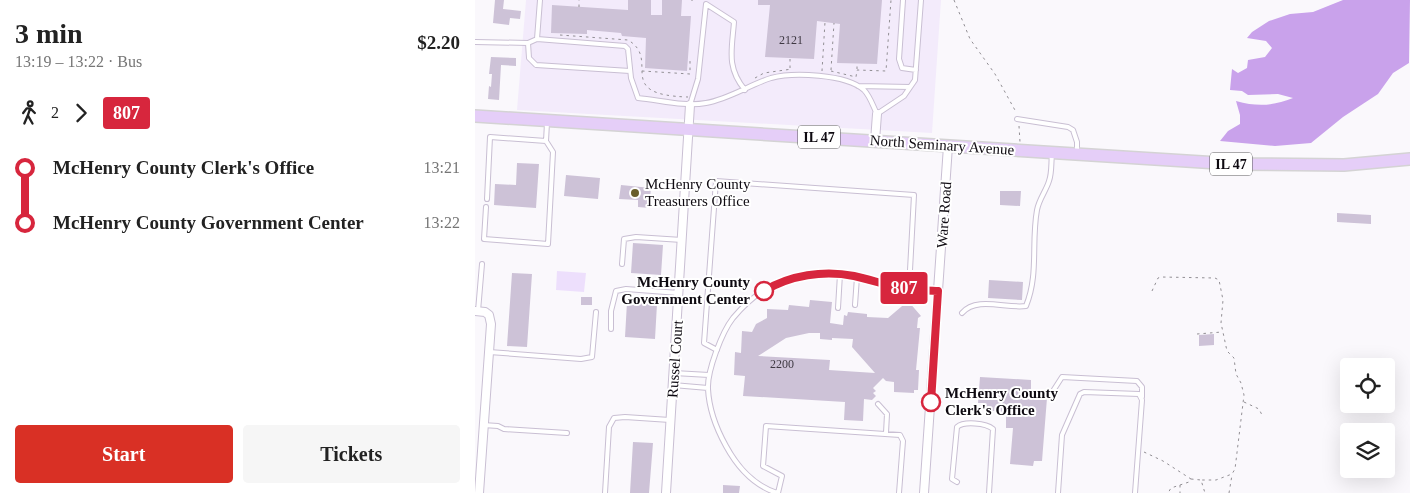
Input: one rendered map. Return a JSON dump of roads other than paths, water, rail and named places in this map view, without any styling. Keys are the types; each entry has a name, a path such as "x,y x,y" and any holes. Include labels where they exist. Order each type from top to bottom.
{"main road":[{"name":"North Seminary Avenue","path":"475,116 1234,164 1344,165 1410,160"}],"street":[{"name":"Russel Court","path":"666,493 691,101"},
{"path":"875,141 877,114"},
{"name":"Ware Road","path":"924,493 948,146"},
{"path":"477,311 485,312 489,316 491,324 481,407 483,425 479,493"}],"lane":[{"path":"537,39 540,0"},
{"path":"903,0 899,58 902,68 916,70"},
{"path":"475,42 528,43 537,39 625,46 628,50 630,70 638,98 708,103 745,90 771,78 802,75 834,78 857,86 865,91 877,114 904,96 915,80 921,0"},
{"path":"691,101 698,79 706,4 734,22 731,62 735,75 745,90"},
{"path":"528,43 529,58 535,65 630,70"},
{"path":"857,86 910,87"},
{"path":"1017,119 1068,127 1073,130 1077,142 1077,154"},
{"path":"486,207 484,239 548,244 553,152 546,140 547,120"},
{"path":"487,199 490,137 546,140"},
{"path":"962,313 967,308 978,304 1026,306 1031,294 1035,269 1035,223 1037,209 1040,198 1049,182 1052,152"},
{"path":"717,350 704,342 716,181 914,196 909,289"},
{"path":"622,264 624,239 636,237 682,240"},
{"path":"477,311 482,264"},
{"path":"899,493 903,438 900,435 766,426 763,466 782,476 778,493 766,489 735,463 714,422 707,388 709,375 717,350 732,320 753,298 773,285 811,275 839,274 857,276 909,289 938,291"},
{"path":"838,308 839,274"},
{"path":"855,305 857,276"},
{"path":"611,329 611,311 616,291 626,289 679,293"},
{"path":"489,352 581,359 593,357 596,312"},
{"path":"674,373 709,375"},
{"path":"1053,391 1061,377 1137,381 1142,387 1135,493"},
{"path":"673,385 707,388"},
{"path":"1058,493 1062,435 1080,394 1083,392 1139,394 1142,400"},
{"path":"878,404 887,414 886,433"},
{"path":"605,493 609,427 614,418 671,420"},
{"path":"957,482 952,479 957,427 961,424 990,426 993,430 989,493"},
{"path":"483,425 498,426 504,429 567,433"}],"place":[{"name":"McHenry County Treasurers Office","path":"635,193"},
{"name":"McHenry County Government Center","path":"764,291"},
{"name":"McHenry County Clerk's Office","path":"931,402"}]}
